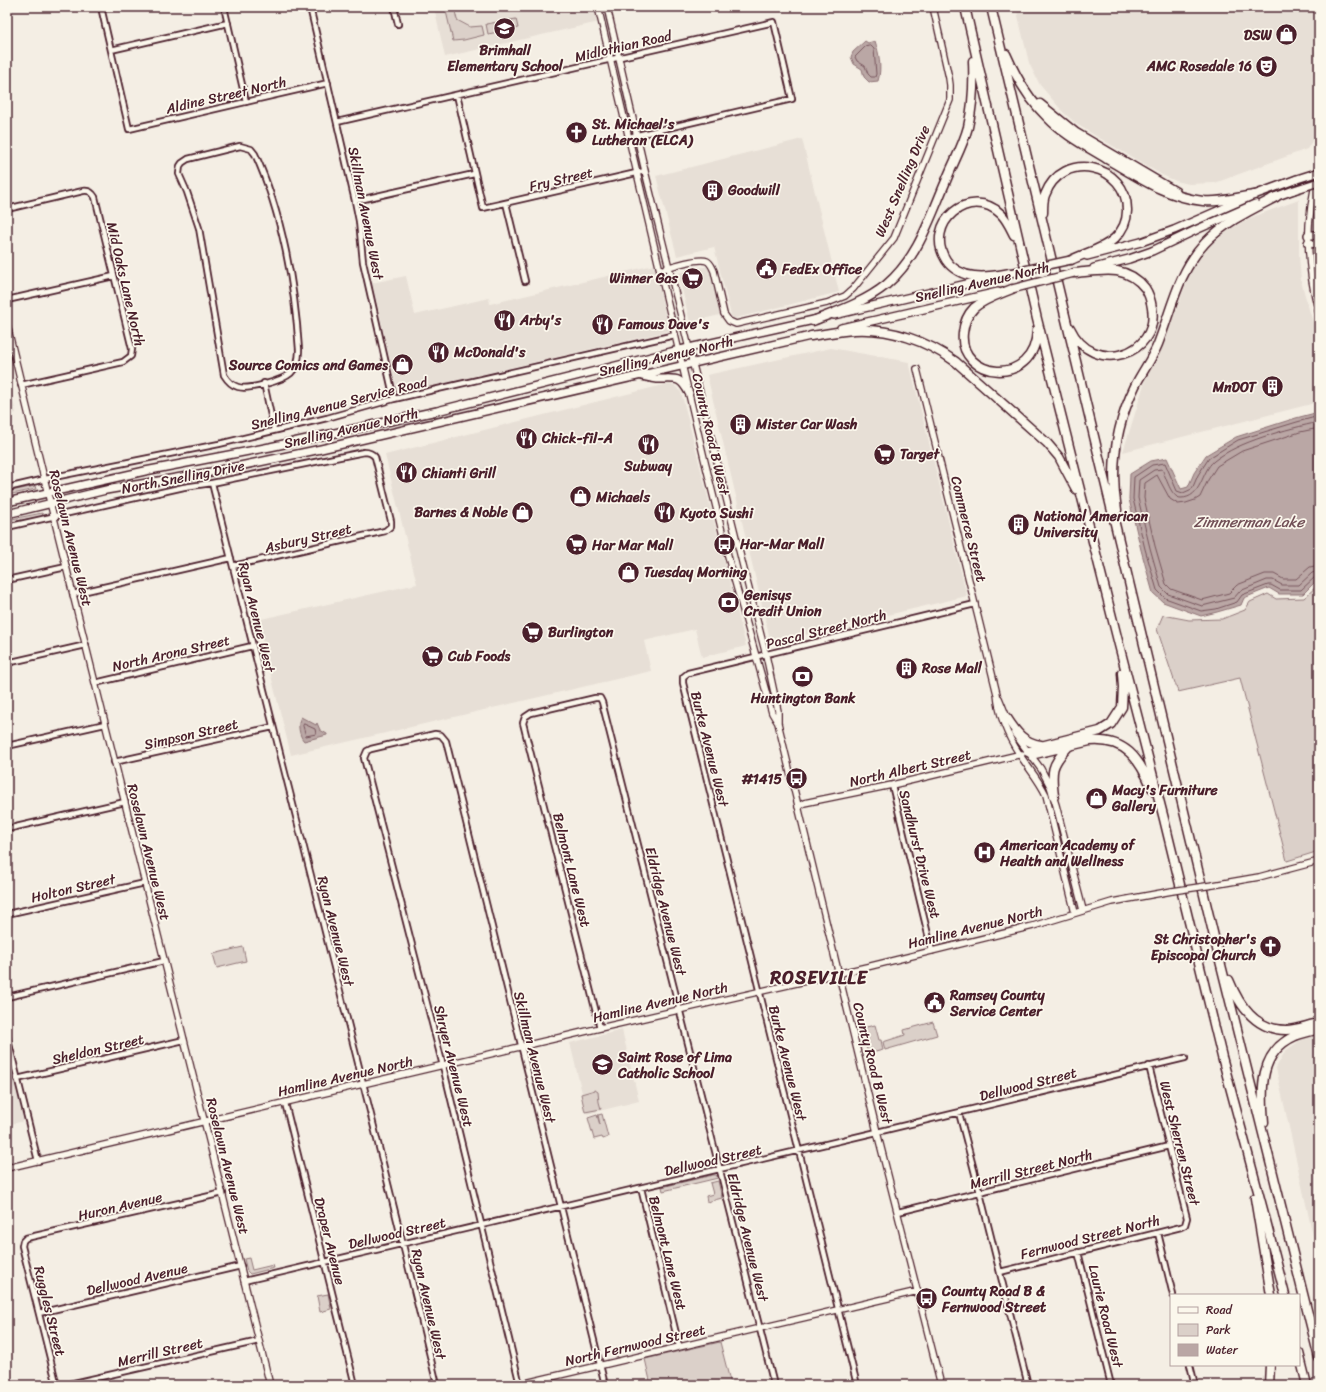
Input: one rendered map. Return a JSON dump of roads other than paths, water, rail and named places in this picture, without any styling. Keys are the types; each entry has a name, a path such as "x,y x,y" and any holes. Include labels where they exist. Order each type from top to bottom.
{"highway":[{"path":"965,7 1037,319 1164,819 1222,1057 1285,1294"},
{"path":"991,9 1004,51 1019,81 1036,106 1067,135 1153,187 1172,195 1205,201 1254,194"},
{"path":"991,9 1217,949 1319,1358"},
{"path":"813,321 875,293 905,265 919,244 968,126 974,78 971,36"},
{"path":"1042,219 1046,193 1054,181 1066,171 1076,168 1091,167 1105,172 1116,182 1126,202 1127,216 1123,228 1114,239 1107,244 1071,260"},
{"path":"1134,600 1119,523 1114,486 1116,446 1124,412 1135,386 1158,344 1178,285 1193,258 1206,242 1228,224 1276,197"},
{"path":"1010,273 980,277 959,272 954,268 945,259 940,244 940,233 945,220 952,212 966,205 977,203 992,207 1001,214 1007,222 1022,255"},
{"path":"1062,309 1079,342 1091,352 1105,356 1120,355 1134,349 1144,340 1151,326 1153,311 1150,296 1146,290 1130,275 1116,271 1074,273"},
{"path":"1012,289 978,304 968,315 963,328 962,336 964,347 971,359 976,364 991,371 1008,370 1019,366 1029,356 1035,344 1037,319"},
{"path":"811,336 856,330 887,332 922,342 948,356 1024,422 1056,453 1072,479 1093,539"},
{"path":"1024,753 1033,748 1100,731 1114,721 1122,707 1123,697 1123,680 1118,640"},
{"path":"1007,718 1021,738 1033,744 1048,744"},
{"path":"1024,753 1035,754 1099,740 1114,743 1128,750 1138,762 1147,777 1164,819"},
{"path":"1054,796 1051,778 1052,770 1059,756 1068,747"},
{"path":"1217,949 1235,994 1244,1008 1255,1020 1271,1028 1286,1030 1319,1022"},
{"path":"1267,1153 1262,1101 1263,1077 1268,1062 1277,1049 1289,1039 1296,1035 1319,1029"},
{"path":"1247,1150 1271,1294"},
{"path":"1312,1330 1319,1350"},
{"path":"1300,1357 1307,1385"},
{"path":"1269,1385 1270,1366"}],"main road":[{"name":"Snelling Avenue North","path":"7,502 145,471 270,447 437,410 679,350 813,321 1010,273 1071,260 1141,242 1194,222 1254,194 1319,172"},
{"name":"Snelling Avenue North","path":"7,514 106,490 211,472 321,449 1012,289 1129,259 1152,251 1198,229 1294,190 1319,182"},
{"path":"1308,234 1319,235"},
{"path":"1308,243 1319,245"},
{"path":"638,375 658,379 677,380 684,384 689,393"}],"street":[{"path":"101,7 111,50 228,23"},
{"path":"224,7 246,102"},
{"name":"Skillman Avenue West","path":"310,7 355,201 363,262 394,399"},
{"path":"394,7 398,24"},
{"name":"County Road B West","path":"598,7 682,365 729,557 772,713 778,723"},
{"name":"County Road B West","path":"607,7 645,171 766,655 778,711 778,723 838,974 941,1385"},
{"name":"West Snelling Drive","path":"660,270 700,260 709,263 714,271 724,314 729,321 733,323 740,323 827,303 845,296 859,282 894,238 948,107 950,92 949,78 933,7"},
{"name":"Midlothian Road","path":"336,122 774,22 792,99 637,136"},
{"name":"Aldine Street North","path":"111,50 129,129 328,83"},
{"path":"355,201 474,174 457,95"},
{"path":"629,137 637,136"},
{"path":"244,146 251,149 255,154 277,219 295,299 299,350 297,362 287,376 264,383 243,388 230,383 224,375 198,228 179,174 180,166 185,160 244,146"},
{"path":"1319,167 1312,196 1308,234 1309,267 1313,292 1319,314"},
{"name":"Fry Street","path":"474,174 483,208 645,171"},
{"name":"Mid Oaks Lane North","path":"7,209 83,191 92,193 95,197 132,348 132,352 128,359 123,362 21,385"},
{"path":"506,203 525,281"},
{"path":"1319,232 1319,245"},
{"path":"7,300 114,276"},
{"name":"Roselawn Avenue West","path":"7,325 144,883 270,1385"},
{"name":"Snelling Avenue Service Road","path":"7,488 219,444 327,418 394,399 676,335"},
{"name":"Commerce Street","path":"917,370 997,694 1007,718 1046,795 1075,913"},
{"path":"264,383 274,430"},
{"name":"North Snelling Drive","path":"7,527 132,498 364,452 371,453 375,457 391,521 391,526 388,529"},
{"name":"Ryan Avenue West","path":"212,483 364,1084 437,1385"},
{"name":"Asbury Street","path":"233,566 381,533 388,529"},
{"path":"73,594 231,558"},
{"path":"7,580 66,567"},
{"name":"Pascal Street North","path":"682,677 688,673 975,604"},
{"path":"7,663 86,645"},
{"name":"North Arona Street","path":"95,683 252,646"},
{"name":"Burke Avenue West","path":"682,677 857,1385"},
{"name":"Commerce Street","path":"997,694 998,709 1007,732 1044,774 1054,796 1083,910"},
{"name":"Belmont Lane West","path":"600,698 531,713 525,717 523,723 600,1028"},
{"name":"Eldridge Avenue West","path":"600,698 774,1385"},
{"path":"7,746 105,724"},
{"name":"Simpson Street","path":"114,762 273,727"},
{"name":"Skillman Avenue West","path":"366,753 371,749 435,734 441,735 446,741 605,1385"},
{"name":"Shryer Avenue West","path":"366,753 364,758 443,1066 519,1385"},
{"name":"North Albert Street","path":"798,807 804,803 892,785 1024,753"},
{"name":"Sandhurst Drive West","path":"892,785 932,952"},
{"path":"7,829 125,802"},
{"name":"Hamline Avenue North","path":"7,1168 600,1028 932,952 1033,926 1083,910 1135,897 1265,876 1319,861"},
{"name":"Holton Street","path":"7,914 144,883"},
{"path":"7,997 164,961"},
{"path":"7,1036 38,1161"},
{"name":"Sheldon Street","path":"18,1079 184,1040"},
{"name":"Dellwood Street","path":"244,1281 720,1170 1185,1058"},
{"name":"West Sherren Street","path":"1149,1066 1187,1218 1185,1225"},
{"name":"Draper Avenue","path":"285,1103 355,1385"},
{"path":"959,1112 1028,1385"},
{"name":"Merrill Street North","path":"898,1212 1170,1146"},
{"name":"Belmont Lane West","path":"641,1188 679,1346"},
{"name":"Huron Avenue","path":"23,1241 26,1238 222,1193"},
{"name":"Fernwood Street North","path":"1000,1272 1185,1225"},
{"path":"1158,1233 1173,1294"},
{"name":"Ruggles Street","path":"23,1241 22,1246 56,1382 59,1385"},
{"name":"Laurie Road West","path":"1078,1252 1111,1385"},
{"name":"Dellwood Avenue","path":"39,1313 241,1266"},
{"path":"759,1328 918,1291"},
{"name":"North Fernwood Street","path":"519,1385 759,1328"},
{"name":"Merrill Street","path":"66,1385 259,1341"},
{"path":"1190,1366 1195,1385"}],"water":[{"path":"865,41 868,43 875,41 878,50 880,71 878,81 869,82 864,77 862,69 854,64 851,57 853,52"},
{"name":"Zimmerman Lake","path":"1319,412 1319,578 1303,594 1279,594 1269,588 1244,598 1241,605 1201,616 1163,602 1153,593 1141,550 1129,499 1130,474 1151,461 1167,458 1181,489 1188,487 1194,473 1206,455 1236,437"},
{"path":"301,717 316,725 317,723 320,730 327,735 304,741 299,729"}],"place":[{"name":"Brimhall Elementary School","path":"505,28"},
{"name":"DSW","path":"1287,35"},
{"name":"AMC Rosedale 16","path":"1267,66"},
{"name":"St. Michael's Lutheran (ELCA)","path":"577,132"},
{"name":"Goodwill","path":"713,190"},
{"name":"FedEx Office","path":"766,269"},
{"name":"Winner Gas","path":"693,278"},
{"name":"Arby's","path":"504,320"},
{"name":"Famous Dave's","path":"602,324"},
{"name":"McDonald's","path":"439,352"},
{"name":"Source Comics and Games","path":"403,365"},
{"name":"MnDOT","path":"1272,387"},
{"name":"Mister Car Wash","path":"741,424"},
{"name":"Chick-fil-A","path":"526,438"},
{"name":"Subway","path":"648,444"},
{"name":"Target","path":"885,454"},
{"name":"Chianti Grill","path":"407,473"},
{"name":"Michaels","path":"580,497"},
{"name":"Barnes & Noble","path":"523,512"},
{"name":"Kyoto Sushi","path":"664,513"},
{"name":"National American University","path":"1019,524"},
{"name":"Har-Mar Mall","path":"725,544"},
{"name":"Har Mar Mall","path":"576,545"},
{"name":"Tuesday Morning","path":"629,572"},
{"name":"Genisys Credit Union","path":"729,603"},
{"name":"Burlington","path":"532,632"},
{"name":"Cub Foods","path":"433,656"},
{"name":"Rose Mall","path":"907,668"},
{"name":"Huntington Bank","path":"803,676"},
{"name":"#1415","path":"797,779"},
{"name":"Macy's Furniture Gallery","path":"1096,798"},
{"name":"American Academy of Health and Wellness","path":"985,853"},
{"name":"St Christopher's Episcopal Church","path":"1271,947"},
{"name":"Ramsey County Service Center","path":"934,1003"},
{"name":"Saint Rose of Lima Catholic School","path":"603,1065"},
{"name":"County Road B & Fernwood Street","path":"926,1299"}],"district":[{"name":"ROSEVILLE","path":"819,978"}]}
